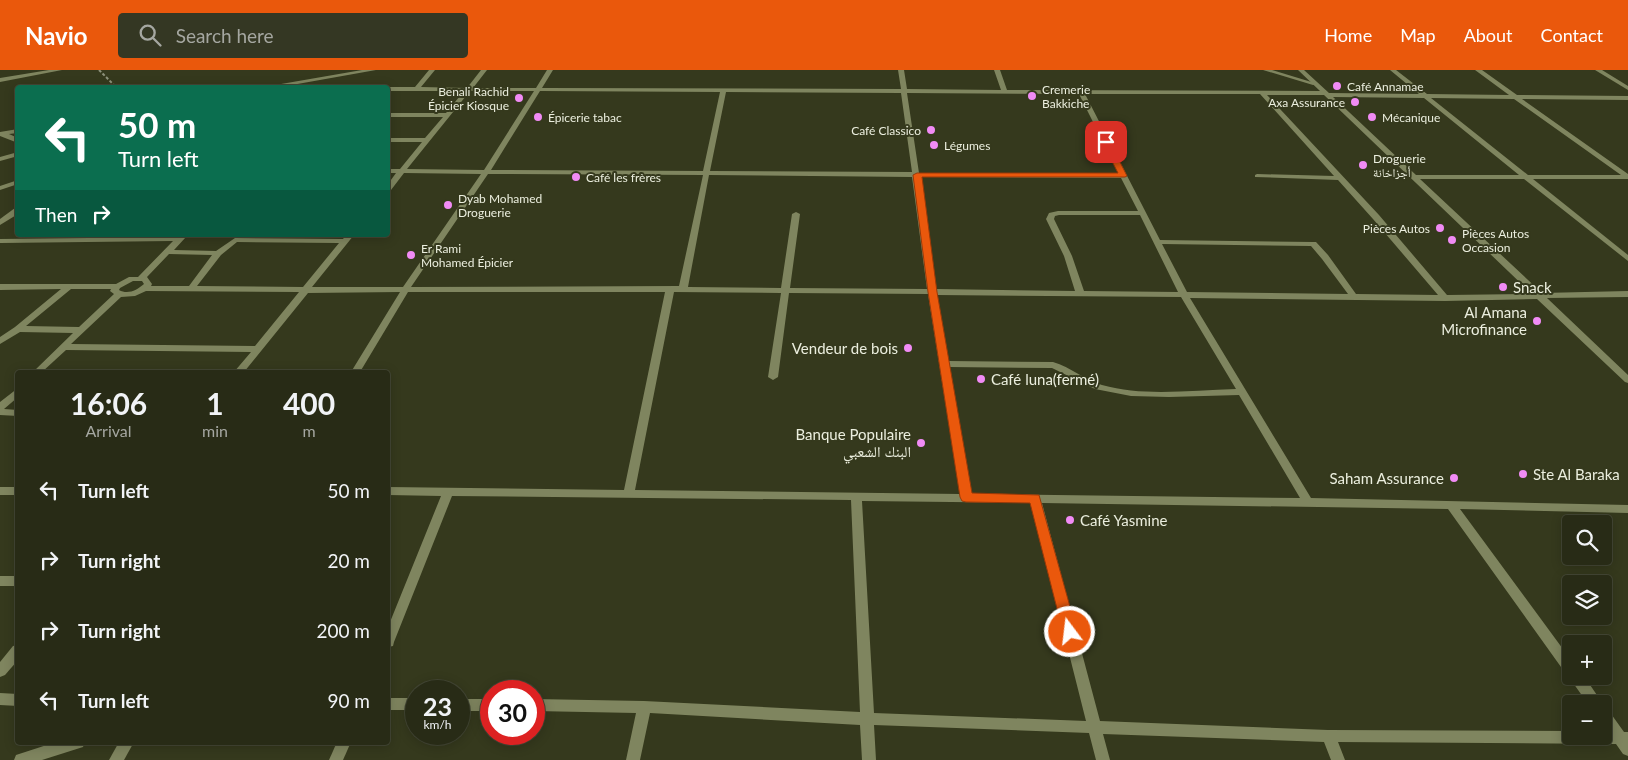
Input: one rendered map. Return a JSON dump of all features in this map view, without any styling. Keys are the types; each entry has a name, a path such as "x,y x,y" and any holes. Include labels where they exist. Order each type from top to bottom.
{"street":[{"path":"0,80 59,70"},
{"path":"282,85 374,70"},
{"path":"417,88 432,70"},
{"path":"390,186 484,70"},
{"path":"357,370 406,290 486,172 550,70"},
{"path":"901,70 932,292 966,497"},
{"path":"997,70 1004,91"},
{"path":"1266,70 1315,84"},
{"path":"1300,70 1628,380"},
{"path":"1393,70 1628,259"},
{"path":"1414,177 1628,177 1478,70"},
{"path":"1598,70 1628,88"},
{"path":"390,89 538,88 723,92 1004,91 1628,98"},
{"path":"683,289 723,92"},
{"path":"1081,92 1184,295 1308,502"},
{"path":"1262,93 1376,217 1445,298"},
{"path":"390,115 447,115"},
{"path":"1,134 15,132"},
{"path":"1,134 15,140"},
{"path":"390,140 427,140"},
{"path":"0,160 15,155"},
{"path":"390,171 1123,176"},
{"path":"1258,176 1340,178"},
{"path":"0,188 15,183"},
{"path":"0,223 15,212"},
{"path":"1080,293 1068,256 1050,219 1052,215 1058,213 1142,213"},
{"path":"774,377 796,214"},
{"path":"0,241 182,237"},
{"path":"39,370 81,330 118,290 132,280 140,278 182,237"},
{"path":"191,289 218,253 235,240 348,238"},
{"path":"241,370 348,238"},
{"path":"1157,242 1313,244 1354,296"},
{"path":"166,252 218,253"},
{"path":"140,278 148,281 146,288"},
{"path":"0,287 68,287 118,290 133,294 146,288 306,290 683,289 1445,298 1628,294"},
{"path":"0,341 18,329 68,287"},
{"path":"629,492 670,289"},
{"path":"18,329 81,330"},
{"path":"64,346 258,348"},
{"path":"944,364 1053,365 1067,369 1096,386 1115,391 1166,393 1242,392"},
{"path":"0,407 15,394"},
{"path":"0,412 15,413"},
{"path":"0,491 15,491"},
{"path":"390,491 629,492 1308,502 1452,507 1628,509"},
{"path":"390,637 448,492"},
{"path":"856,496 868,719 868,760"},
{"path":"1035,498 1103,760"},
{"path":"1452,507 1562,658"},
{"path":"0,581 15,581"},
{"path":"0,671 15,654"},
{"path":"0,699 15,700"},
{"path":"390,704 405,704"},
{"path":"545,706 644,707 868,719 1328,736 1625,741"},
{"path":"633,760 644,707"},
{"path":"1612,725 1625,741"},
{"path":"1328,736 1338,760"},
{"path":"21,760 68,745"},
{"path":"116,760 125,745"},
{"path":"336,760 343,745"}],"path":[{"path":"100,70 114,85"}],"place":[{"name":"Café Annamae","path":"1337,86"},
{"name":"Cremerie Bakkiche","path":"1032,96"},
{"name":"Benali Rachid Épicier Kiosque","path":"519,98"},
{"name":"Axa Assurance","path":"1355,102"},
{"name":"Épicerie tabac","path":"538,117"},
{"name":"Mécanique","path":"1372,117"},
{"name":"Café Classico","path":"931,130"},
{"name":"Légumes","path":"934,145"},
{"name":"Droguerie أجزاخانة","path":"1363,165"},
{"name":"Café les frères","path":"576,177"},
{"name":"Dyab Mohamed Droguerie","path":"448,205"},
{"name":"Pièces Autos","path":"1440,228"},
{"name":"Pièces Autos Occasion","path":"1452,240"},
{"name":"Er Rami Mohamed Épicier","path":"411,255"},
{"name":"Snack","path":"1503,287"},
{"name":"Al Amana Microfinance","path":"1537,321"},
{"name":"Vendeur de bois","path":"908,348"},
{"name":"Café luna(fermé)","path":"981,379"},
{"name":"Banque Populaire البنك الشعبي","path":"921,443"},
{"name":"Ste Al Baraka","path":"1523,474"},
{"name":"Saham Assurance","path":"1454,478"},
{"name":"Café Yasmine","path":"1070,520"}],"route":[{"path":"1070,632 1035,498 966,497 932,292 917,175 1123,176 1106,142"}]}
